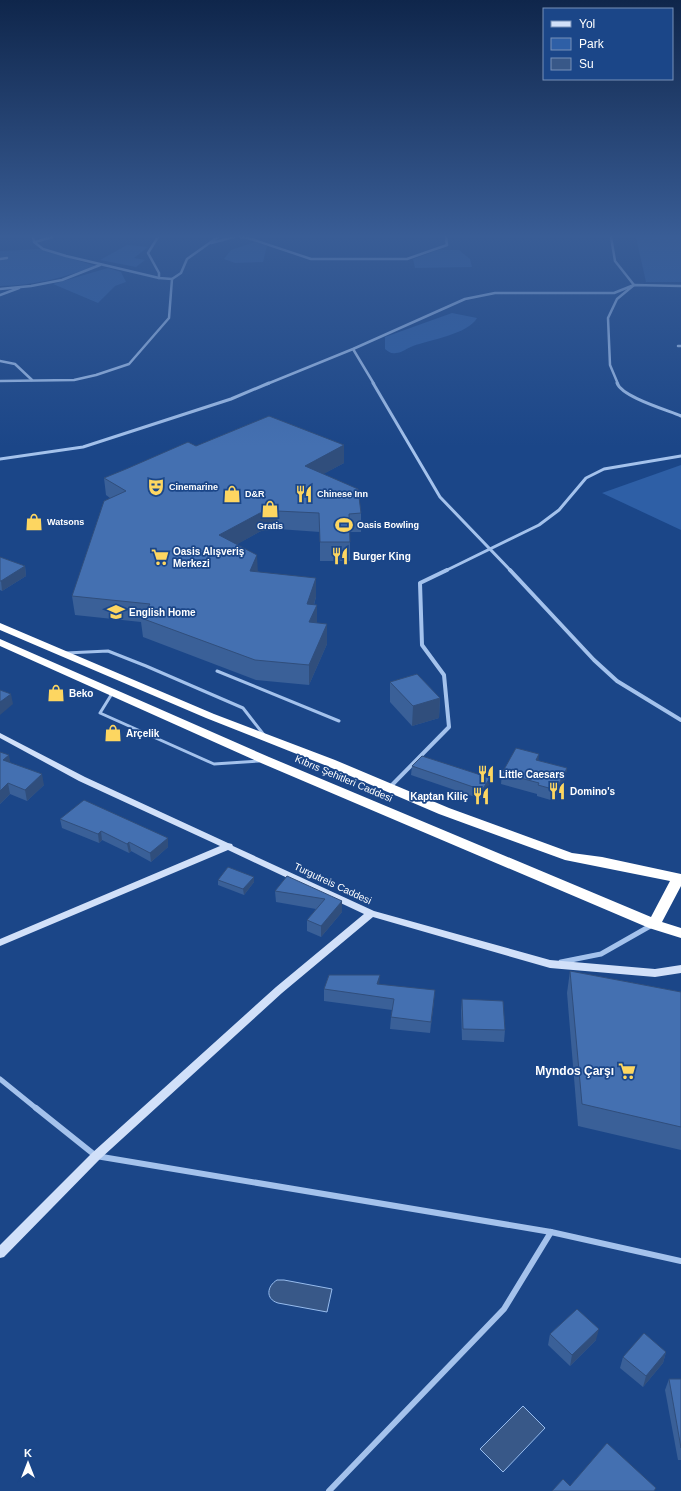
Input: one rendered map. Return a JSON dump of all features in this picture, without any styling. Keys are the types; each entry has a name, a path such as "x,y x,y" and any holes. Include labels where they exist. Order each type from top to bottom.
{"highway":[{"name":"Kıbrıs Şehitleri Caddesi","path":"0,626 210,716 331,763 444,811 570,856 680,877"},
{"name":"Kıbrıs Şehitleri Caddesi","path":"0,642 264,760 593,897 654,924 681,933"},
{"path":"654,924 680,877"}],"street":[{"path":"0,381 74,380 96,376 129,364 169,318 171,307"},
{"path":"0,459 84,447 231,399 353,349 448,307"},
{"path":"613,307 608,318 610,365 619,388 628,394 681,416"},
{"path":"353,349 440,497 491,549 594,660 617,681 681,720"},
{"path":"0,361 15,364 32,380"},
{"path":"388,788 449,727 444,675 422,645 420,583 539,525 559,510 586,478 604,469 681,456"},
{"name":"Turgutreis Caddesi","path":"2,737 82,779 371,913 550,964 656,973 681,970"},
{"path":"0,943 229,846"},
{"path":"0,1253 96,1156 279,990 371,913"},
{"path":"550,964 600,954 654,924"},
{"path":"0,1079 96,1156 551,1232 681,1261"},
{"path":"329,1491 504,1309 551,1232"}],"lane":[{"path":"64,653 108,651 146,666 243,708 266,738"},
{"path":"217,671 339,721"},
{"path":"113,692 100,713 214,764 264,760"}],"green space":[{"path":"452,313 477,318 466,328 448,336 413,346 400,352 391,353 385,349 385,337"},
{"path":"681,465 681,530 602,493"}],"water":[{"path":"277,1280 332,1289 327,1312 274,1301 269,1296 269,1289"},
{"path":"523,1406 545,1428 503,1472 480,1449"}],"building":[{"name":"Oasis Alışveriş Merkezi","path":"269,416 344,445 305,466 358,489 361,513 349,514 350,542 320,542 319,513 277,511 260,513 219,535 257,555 250,571 316,578 307,604 317,605 309,622 327,624 309,665 255,660 141,618 150,604 72,596 104,501 126,491 104,478 188,442 196,446"},
{"path":"0,557 25,566 0,581"},
{"path":"417,674 440,698 413,706 390,682"},
{"path":"0,690 11,694 0,702"},
{"path":"516,748 539,754 536,760 567,768 556,790 538,785 539,783 502,773"},
{"path":"0,752 9,755 3,760 42,774 25,790 8,783 0,791"},
{"path":"422,756 490,778 482,790 412,766"},
{"path":"84,800 168,838 150,853 129,842 127,844 101,831 98,834 60,819"},
{"path":"228,867 254,877 243,889 218,880"},
{"path":"287,876 342,901 321,926 307,920 325,899 275,891"},
{"name":"Myndos Çarşı","path":"570,971 681,992 681,1127 582,1104"},
{"path":"329,975 380,975 377,984 435,990 431,1022 391,1017 394,999 324,989"},
{"path":"462,999 503,1001 505,1030 463,1029"},
{"path":"577,1309 599,1329 572,1355 550,1334"},
{"path":"644,1333 666,1352 646,1376 623,1357"},
{"path":"669,1379 681,1379 681,1448"},
{"path":"607,1443 656,1488 654,1491 552,1491 563,1479 570,1486"}],"place":[{"name":"Cinemarine","path":"156,487"},
{"name":"D&R","path":"232,494"},
{"name":"Chinese Inn","path":"304,494"},
{"name":"Gratis","path":"270,509"},
{"name":"Watsons","path":"34,522"},
{"name":"Oasis Bowling","path":"344,525"},
{"name":"Burger King","path":"340,556"},
{"name":"Oasis Alışveriş Merkezi","path":"160,557"},
{"name":"English Home","path":"116,612"},
{"name":"Beko","path":"56,693"},
{"name":"Arçelik","path":"113,733"},
{"name":"Little Caesars","path":"486,774"},
{"name":"Domino's","path":"557,791"},
{"name":"Kaptan Kiliç","path":"481,796"},
{"name":"Myndos Çarşı","path":"627,1071"}]}
